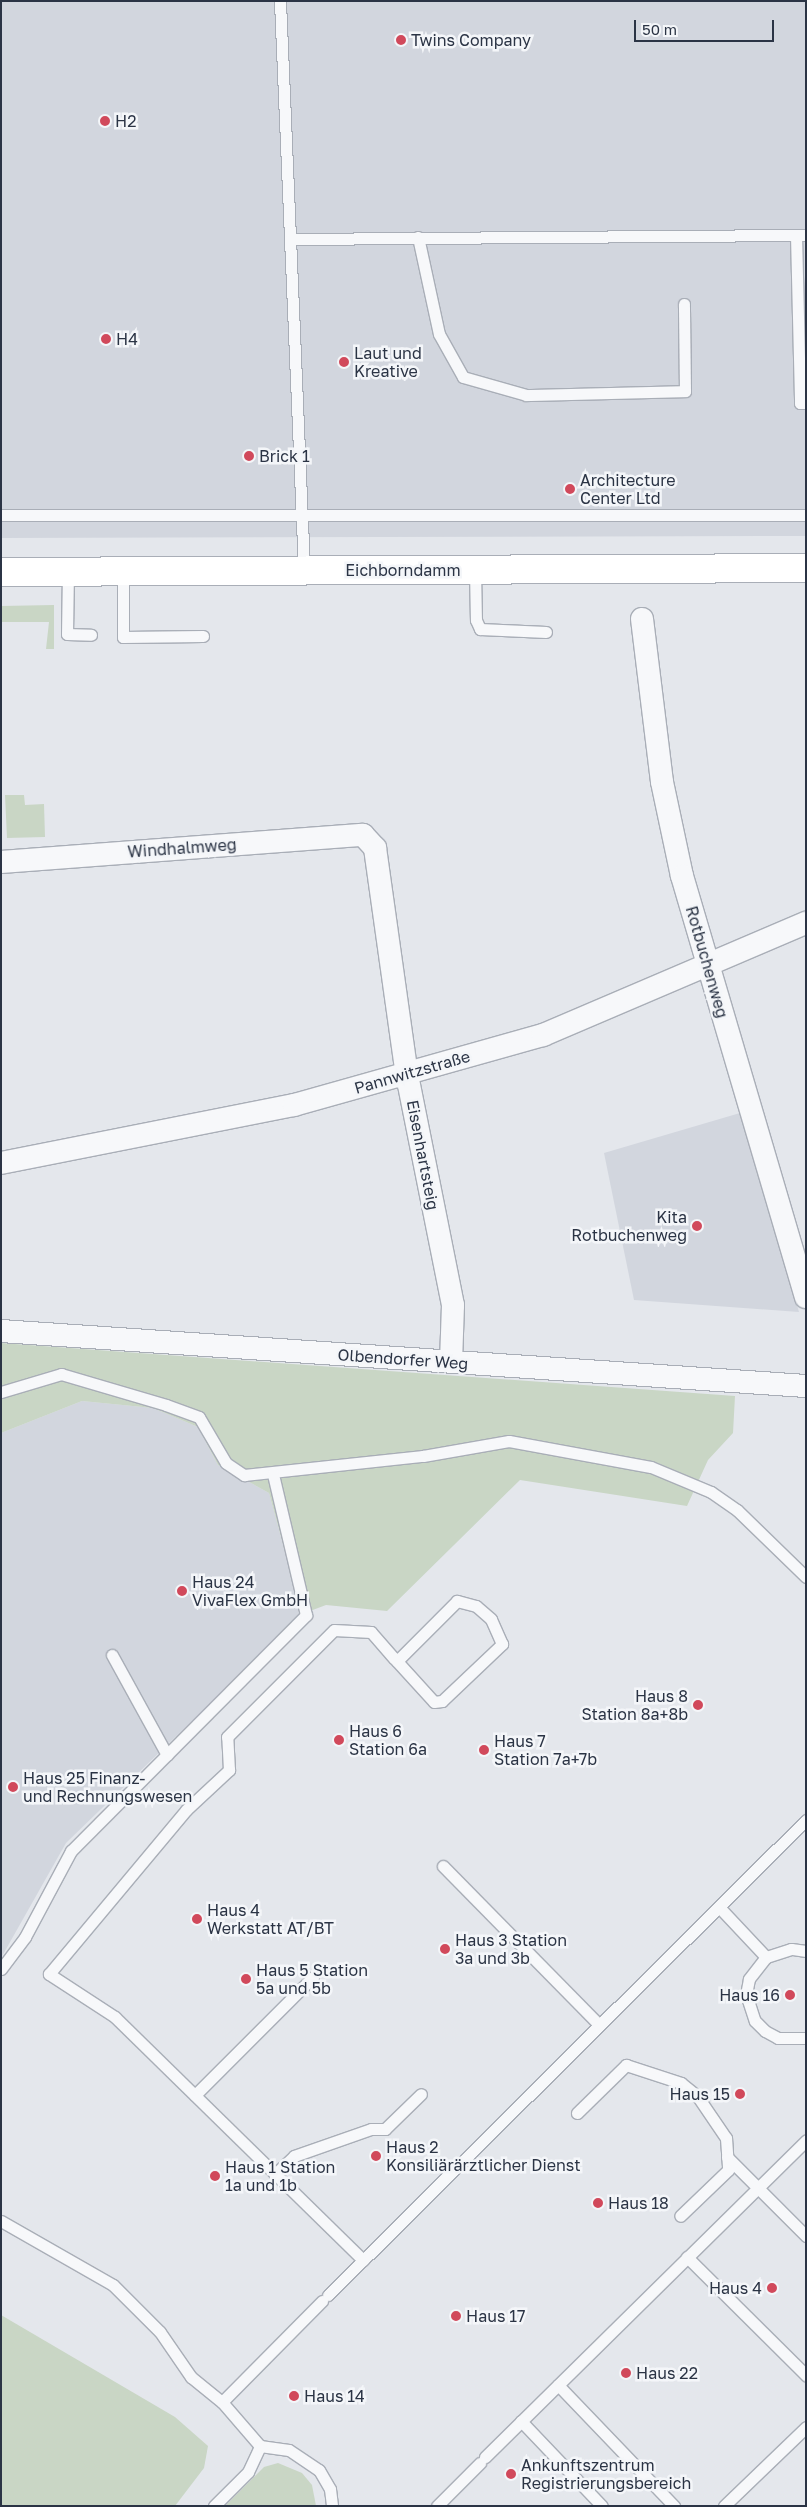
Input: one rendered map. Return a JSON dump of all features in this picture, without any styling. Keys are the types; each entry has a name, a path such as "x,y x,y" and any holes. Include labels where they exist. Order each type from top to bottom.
{"main road":[{"name":"Eichborndamm","path":"1,572 806,568"}],"street":[{"name":"Rotbuchenweg","path":"642,619 662,782 682,876 708,966 801,1262 806,1297"},
{"name":"Windhalmweg","path":"1,862 363,835"},
{"name":"Eisenhartsteig","path":"363,835 375,848 407,1074 453,1305 451,1362"},
{"name":"Pannwitzstraße","path":"1,1163 167,1133 407,1074 543,1035 806,923"},
{"name":"Olbendorfer Weg","path":"1,1331 806,1386"}],"lane":[{"path":"280,1 305,513 304,570"},
{"path":"291,240 418,237 801,235 800,403 806,403"},
{"path":"418,237 439,334 463,377 526,395 685,391 684,304"},
{"path":"1,515 305,513 806,514"},
{"path":"476,570 476,620 480,629 546,632"},
{"path":"68,571 67,634 91,635"},
{"path":"123,571 123,636 202,636"},
{"path":"1,1392 61,1374 166,1405 199,1418 226,1463 244,1475 273,1474 509,1441 651,1467 711,1492 737,1510 806,1577"},
{"path":"1,1969 10,1958 71,1851 306,1615 273,1474"},
{"path":"363,2260 115,2017 49,1974 186,1810 229,1770 227,1737 334,1630 371,1632 397,1661 434,1702 442,1701 502,1644 491,1619 476,1606 457,1601 397,1661"},
{"path":"112,1655 167,1755"},
{"path":"222,2402 806,1820"},
{"path":"443,1866 599,2025"},
{"path":"718,1907 766,1957"},
{"path":"1,1949 10,1958"},
{"path":"806,1951 791,1949 766,1957 752,1973 746,1994 755,2021 778,2038 806,2038"},
{"path":"195,2095 312,1977"},
{"path":"577,2113 626,2065 650,2070 681,2083 698,2097 726,2138 728,2170 680,2216"},
{"path":"275,2174 294,2156 371,2128 385,2129 421,2094"},
{"path":"437,2506 806,2140"},
{"path":"727,2156 806,2236"},
{"path":"1,2221 113,2285 160,2332 191,2378 222,2402 260,2446 289,2450 306,2459 330,2489 332,2506"},
{"path":"687,2257 806,2375"},
{"path":"558,2385 674,2506"},
{"path":"521,2422 602,2506"},
{"path":"724,2506 806,2427"},
{"path":"214,2506 248,2472 260,2446"}],"shaded area":[{"path":"1,1 806,1 806,536 1,538"},
{"name":"Kita Rotbuchenweg","path":"740,1113 799,1312 634,1300 604,1153"},
{"path":"82,1401 153,1408 198,1427 218,1465 269,1493 302,1614 66,1843 1,1958 1,1433"}],"green space":[{"path":"54,605 54,649 46,649 49,622 1,622 1,606"},
{"path":"5,795 24,795 25,805 44,804 45,837 7,838"},
{"path":"1,1343 735,1396 733,1433 708,1460 687,1506 520,1480 387,1611 326,1605 302,1614 269,1493 218,1465 198,1427 153,1408 82,1401 1,1433"},
{"path":"1,2315 175,2417 208,2446 204,2468 175,2506 1,2506"},
{"path":"278,2463 302,2473 312,2485 316,2506 225,2506 264,2467"}],"place":[{"name":"Twins Company","path":"401,40"},
{"name":"H2","path":"105,121"},
{"name":"H4","path":"106,339"},
{"name":"Laut und Kreative","path":"344,362"},
{"name":"Brick 1","path":"249,456"},
{"name":"Architecture Center Ltd","path":"570,489"},
{"name":"Kita Rotbuchenweg","path":"697,1226"},
{"name":"Haus 24 VivaFlex GmbH","path":"182,1591"},
{"name":"Haus 8 Station 8a+8b","path":"698,1705"},
{"name":"Haus 6 Station 6a","path":"339,1740"},
{"name":"Haus 7 Station 7a+7b","path":"484,1750"},
{"name":"Haus 25 Finanz- und Rechnungswesen","path":"13,1787"},
{"name":"Haus 4 Werkstatt AT/BT","path":"197,1919"},
{"name":"Haus 3 Station 3a und 3b","path":"445,1949"},
{"name":"Haus 5 Station 5a und 5b","path":"246,1979"},
{"name":"Haus 16","path":"790,1995"},
{"name":"Haus 15","path":"740,2094"},
{"name":"Haus 2 Konsiliärärztlicher Dienst","path":"376,2156"},
{"name":"Haus 1 Station 1a und 1b","path":"215,2176"},
{"name":"Haus 18","path":"598,2203"},
{"name":"Haus 4","path":"772,2288"},
{"name":"Haus 17","path":"456,2316"},
{"name":"Haus 22","path":"626,2373"},
{"name":"Haus 14","path":"294,2396"},
{"name":"Ankunftszentrum Registrierungsbereich","path":"511,2474"}]}
